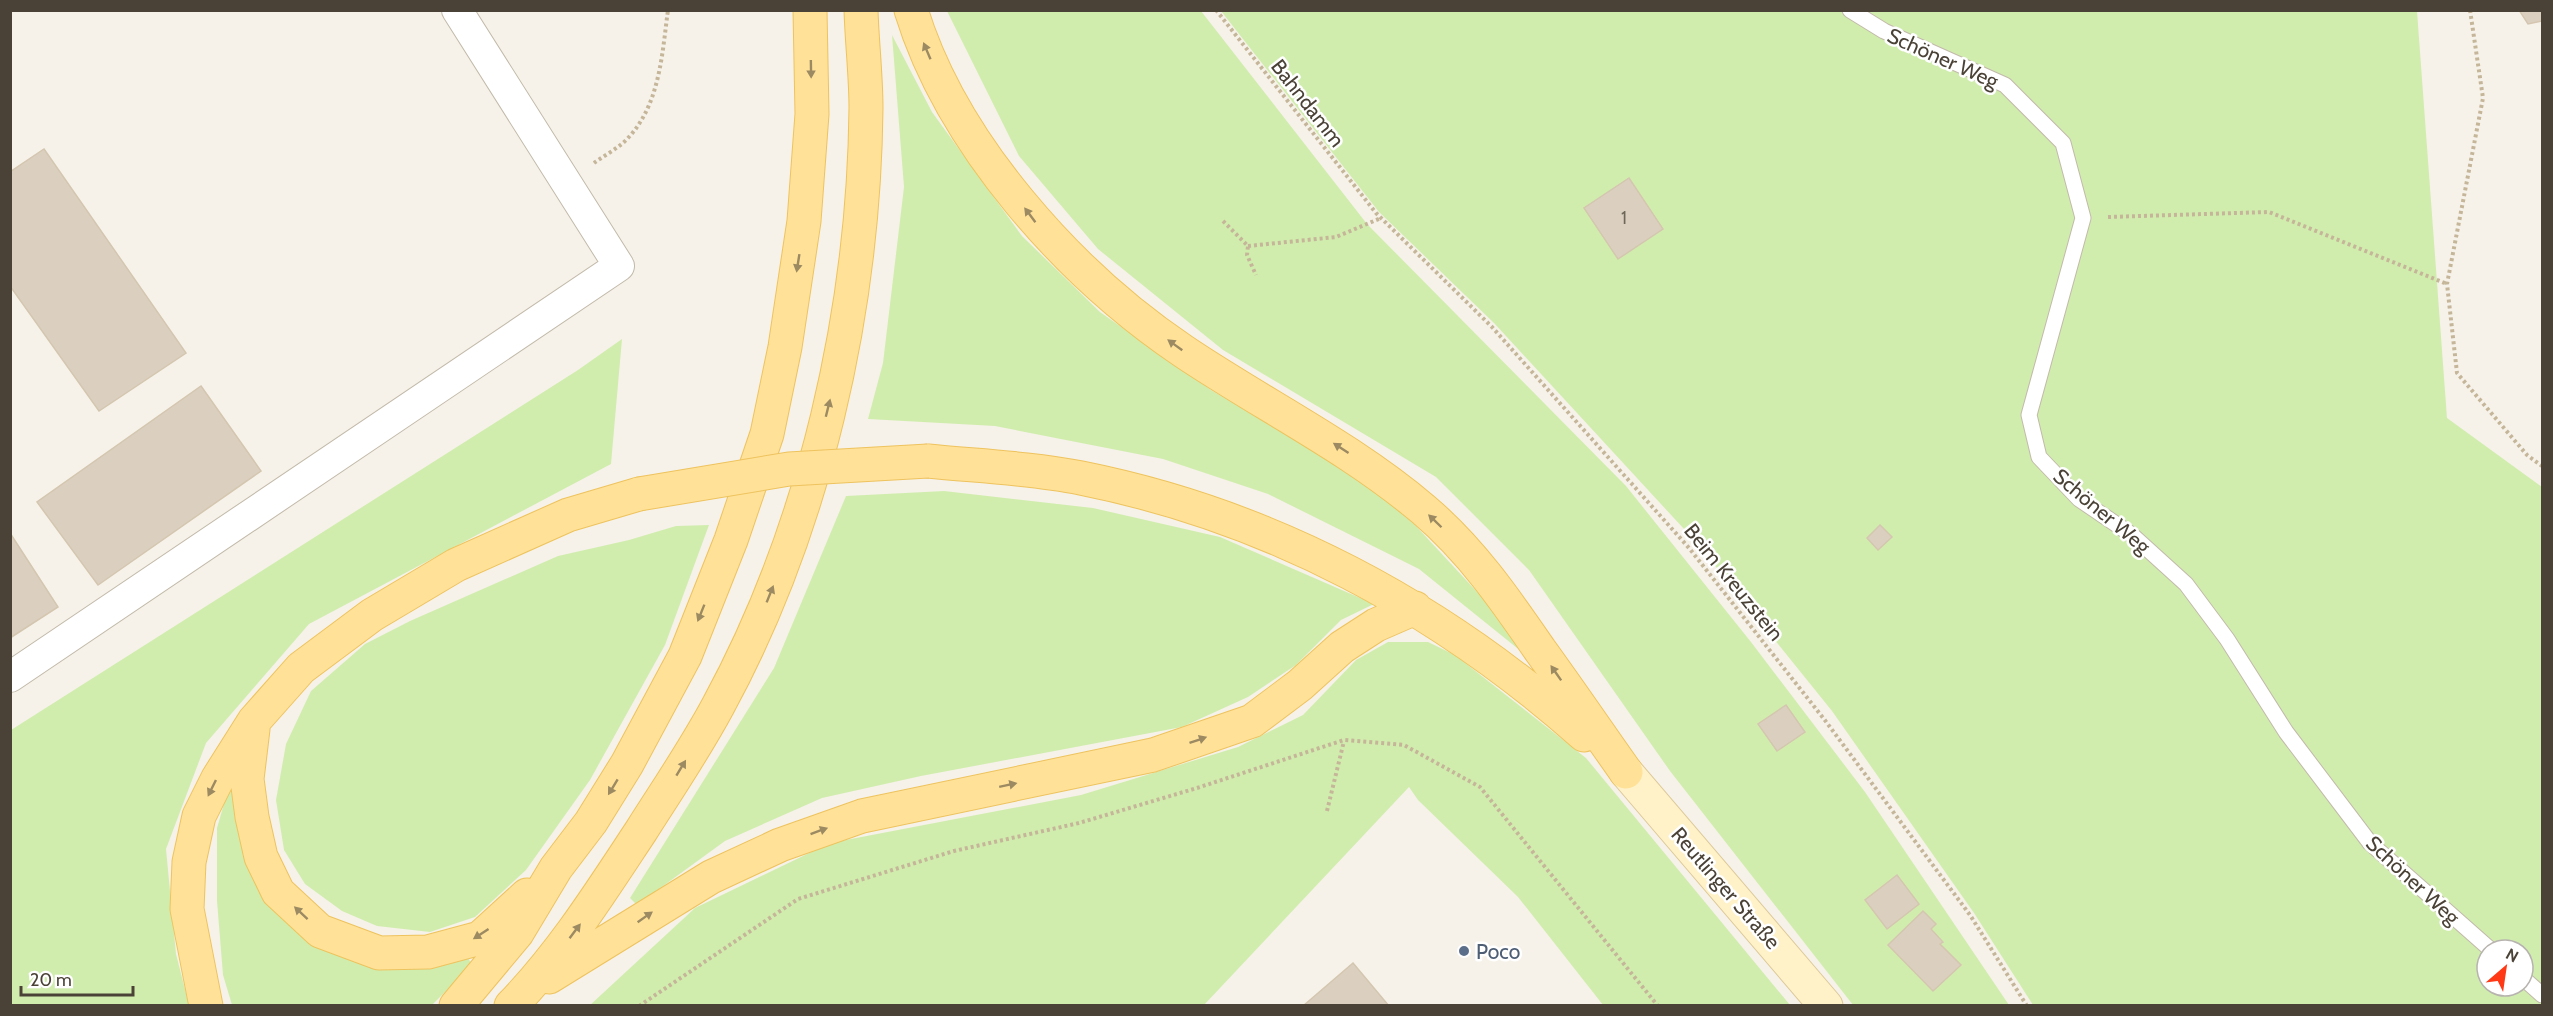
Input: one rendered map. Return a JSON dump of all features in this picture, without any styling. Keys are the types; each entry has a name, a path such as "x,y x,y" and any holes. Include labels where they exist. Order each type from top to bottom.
{"main road":[{"path":"456,1005 517,933 556,868 591,822 627,764 685,656 731,540 767,434 785,347 804,221 812,114 810,10"},
{"path":"518,999 577,930 718,705 759,619 788,548 845,341 859,239 866,107 861,10"},
{"path":"910,10 929,57 955,107 990,163 1037,224 1077,267 1128,311 1183,351 1346,451 1425,511 1464,548 1494,584 1626,772"},
{"path":"206,1005 187,909 189,862 199,816 218,778 254,721 301,668 372,615 456,565 568,515 639,494 789,468 928,461 1080,477 1192,506 1322,556 1415,608 1472,644 1542,699 1626,772"},
{"path":"518,999 711,877 780,845 862,816 1153,755 1252,721 1300,685 1342,647 1376,625 1415,608"},
{"path":"254,721 247,779 261,857 278,892 320,931 379,953 428,952 480,938 556,868"},
{"name":"Reutlinger Straße","path":"1626,772 1826,1005"}],"street":[{"path":"10,677 619,266 457,10"}],"lane":[{"name":"Schöner Weg","path":"1850,10 1884,31 2005,85 2063,143 2083,218 2028,414 2039,457 2079,499 2132,535 2186,584 2226,639 2286,732 2370,843 2477,938"}],"path":[{"path":"567,183 627,139 642,119 660,76 668,10"},
{"name":"Bahndamm","path":"1216,10 1376,213"},
{"path":"2470,10 2483,98 2447,284 2457,373 2527,455 2542,466"},
{"path":"2083,218 2269,212 2447,284"},
{"name":"Beim Kreuzstein","path":"1376,213 1492,327 1689,548 1824,719 1971,915 2026,1005"},
{"path":"1248,246 1336,237 1381,218"},
{"path":"1223,221 1248,246"},
{"path":"1248,246 1247,255 1256,275"},
{"path":"1327,811 1344,740"},
{"path":"639,1005 798,899 954,850 1078,823 1154,801 1344,740 1404,745 1480,787 1658,1005"}],"green space":[{"path":"947,11 1201,11 1367,224 1626,486 1751,642 1865,792 2009,1005 1853,1005 1670,771 1529,570 1436,477 1223,350 1098,249 1019,156"},
{"path":"1221,11 2417,11 2447,418 2542,487 2542,1005 2033,1005 1974,913 1832,711 1696,542 1494,323 1379,212"},
{"path":"892,35 932,112 1022,236 1100,312 1211,390 1362,480 1415,525 1518,636 1538,665 1419,569 1268,494 1163,459 995,426 868,419 883,363 904,187"},
{"path":"622,339 611,464 309,624 206,743 166,849 176,954 189,1005 11,1006 11,730 578,370"},
{"path":"944,491 1093,508 1220,537 1374,604 1341,620 1296,665 1248,697 1182,727 921,776 822,798 725,841 637,905 630,898 774,668 846,496"},
{"path":"709,525 665,645 590,780 526,870 475,917 430,932 377,926 342,911 305,884 284,850 276,800 286,744 311,691 365,644 410,621 558,556 629,540 676,526"},
{"path":"1388,642 1428,642 1455,655 1586,758 1790,1005 1603,1005 1518,897 1418,800 1409,787 1204,1005 589,1006 695,908 830,843 1081,795 1238,747 1303,715 1356,660"},
{"path":"228,790 239,793 286,921 467,956 472,965 432,1005 232,1005 223,975 217,901 217,828"}],"building":[{"path":"2519,10 2542,10 2542,21 2528,24"},
{"path":"44,149 186,353 99,411 10,286 10,172"},
{"path":"1629,178 1663,229 1618,259 1584,208"},
{"path":"201,386 261,471 98,585 37,502"},
{"path":"1880,525 1892,537 1878,550 1867,538"},
{"path":"10,533 58,607 10,638"},
{"path":"1786,705 1805,732 1777,751 1758,724"},
{"path":"1897,875 1919,904 1887,929 1865,900"},
{"path":"1923,911 1936,924 1931,929 1943,942 1940,944 1961,965 1933,991 1888,945"},
{"path":"1353,963 1389,1006 1303,1006"}],"place":[{"name":"Poco","path":"1464,951"}]}
